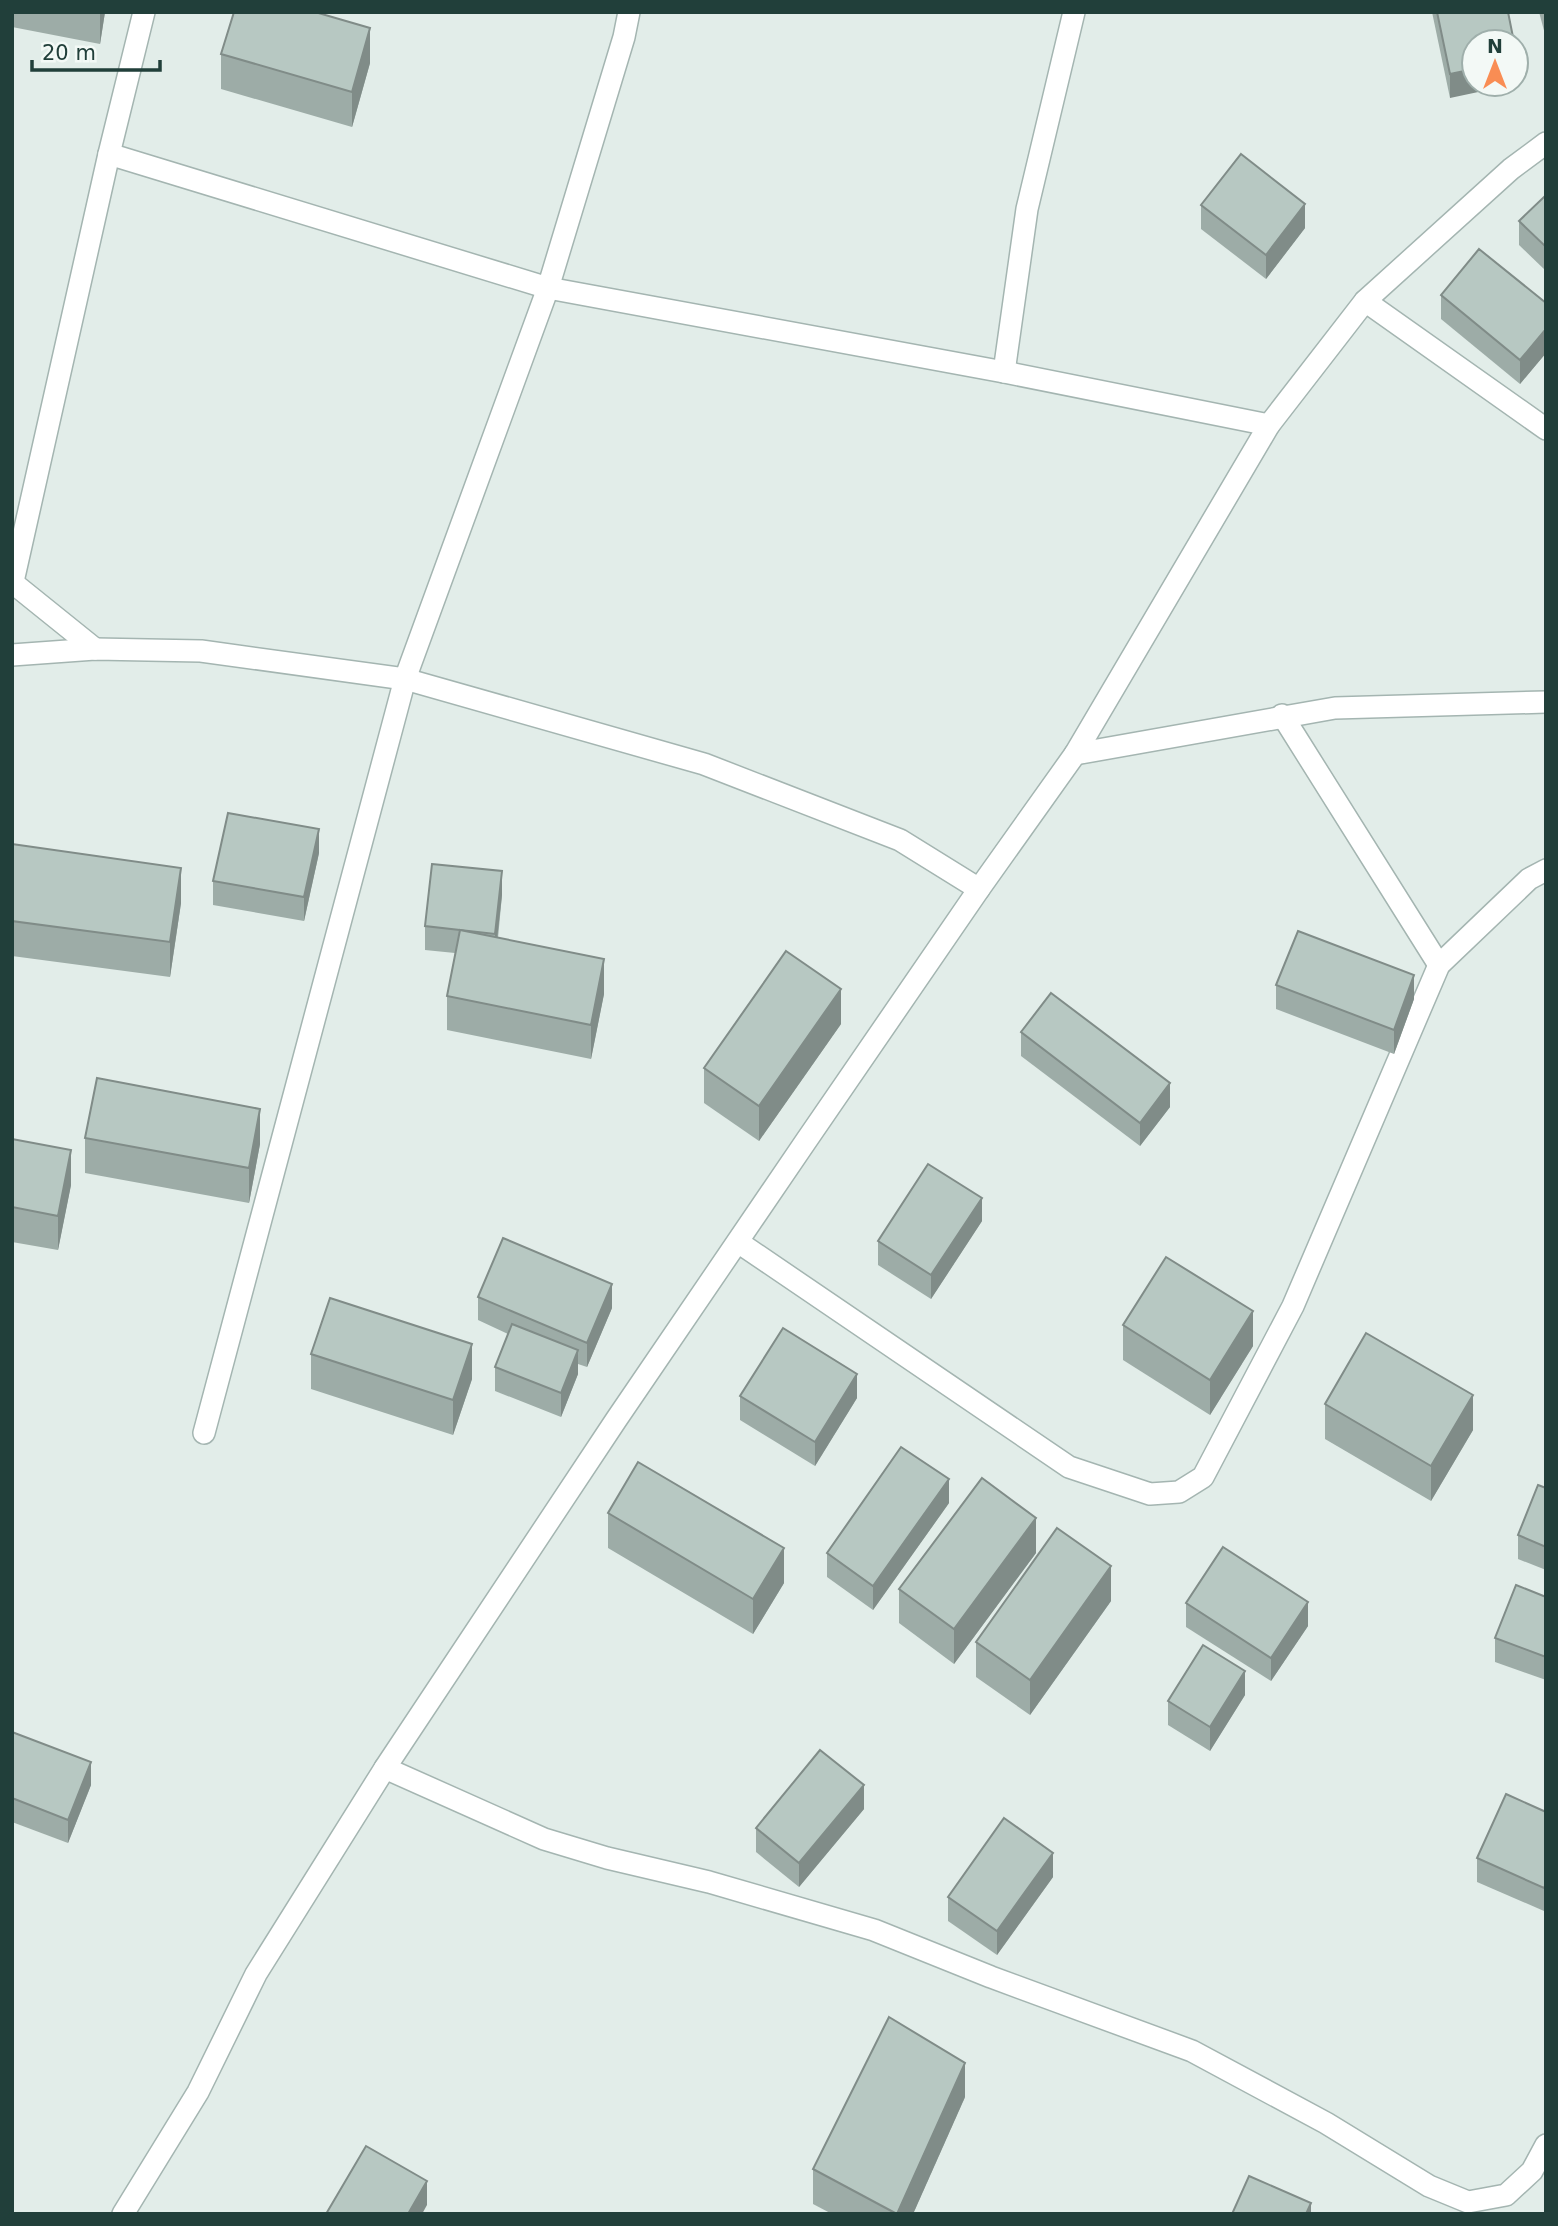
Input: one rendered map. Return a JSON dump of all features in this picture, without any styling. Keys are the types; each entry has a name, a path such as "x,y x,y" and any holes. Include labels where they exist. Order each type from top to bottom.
{"street":[{"path":"95,649 13,584 144,12"},
{"path":"204,1433 405,679 548,288 624,37 629,12"},
{"path":"1004,372 1027,209 1074,12"},
{"path":"123,2214 198,2092 256,1974 385,1768 738,1242 979,889 1075,754 1269,425 1365,302 1511,169 1546,144"},
{"path":"110,154 548,288 1004,372 1269,425"},
{"path":"1365,302 1546,429"},
{"path":"12,655 95,649 201,651 405,679 704,764 900,840 979,889"},
{"path":"1075,754 1282,715 1335,708 1546,702"},
{"path":"1282,715 1439,965"},
{"path":"738,1242 1069,1467 1150,1494 1179,1492 1203,1477 1293,1306 1439,965 1529,879 1546,870"},
{"path":"385,1768 544,1839 607,1858 709,1882 874,1930 991,1977 1192,2051 1326,2123 1429,2186 1468,2202 1506,2195 1532,2171 1546,2145"}],"building":[{"path":"234,12 315,12 370,28 352,92 221,54"},
{"path":"1437,12 1508,12 1511,28 1460,28 1460,72 1450,74"},
{"path":"1241,154 1305,204 1266,255 1201,205"},
{"path":"1546,195 1546,247 1519,221"},
{"path":"1479,249 1546,303 1546,329 1520,360 1441,295"},
{"path":"228,813 319,829 304,897 213,881"},
{"path":"12,844 181,868 170,942 12,921"},
{"path":"432,864 502,871 495,934 425,926"},
{"path":"460,930 604,959 591,1025 447,996"},
{"path":"1298,931 1414,975 1394,1030 1276,985"},
{"path":"786,951 841,989 759,1106 704,1068"},
{"path":"1051,993 1170,1083 1140,1123 1021,1032"},
{"path":"97,1078 260,1109 249,1168 85,1138"},
{"path":"12,1139 71,1150 58,1216 12,1207"},
{"path":"928,1164 982,1198 931,1275 878,1241"},
{"path":"503,1238 612,1284 587,1343 478,1297"},
{"path":"1166,1257 1253,1311 1210,1380 1123,1325"},
{"path":"330,1298 472,1344 453,1400 311,1354"},
{"path":"512,1324 578,1350 561,1393 495,1367"},
{"path":"783,1328 857,1374 815,1442 740,1396"},
{"path":"1366,1333 1473,1395 1431,1466 1325,1404"},
{"path":"901,1447 949,1479 873,1586 827,1553"},
{"path":"638,1462 784,1548 753,1599 608,1513"},
{"path":"982,1478 1036,1518 954,1629 899,1589"},
{"path":"1538,1485 1546,1488 1546,1547 1518,1535"},
{"path":"1057,1528 1111,1566 1030,1680 976,1642"},
{"path":"1223,1547 1308,1602 1271,1658 1186,1603"},
{"path":"1516,1585 1546,1597 1546,1657 1495,1638"},
{"path":"1203,1645 1245,1671 1210,1727 1168,1701"},
{"path":"12,1732 91,1762 68,1820 12,1798"},
{"path":"820,1750 864,1785 799,1863 756,1828"},
{"path":"1506,1794 1546,1812 1544,1888 1477,1858"},
{"path":"1004,1818 1053,1853 997,1931 948,1897"},
{"path":"889,2017 965,2063 897,2214 813,2169"},
{"path":"366,2146 427,2181 408,2214 326,2214"},
{"path":"1249,2176 1311,2203 1306,2214 1232,2214"}]}
